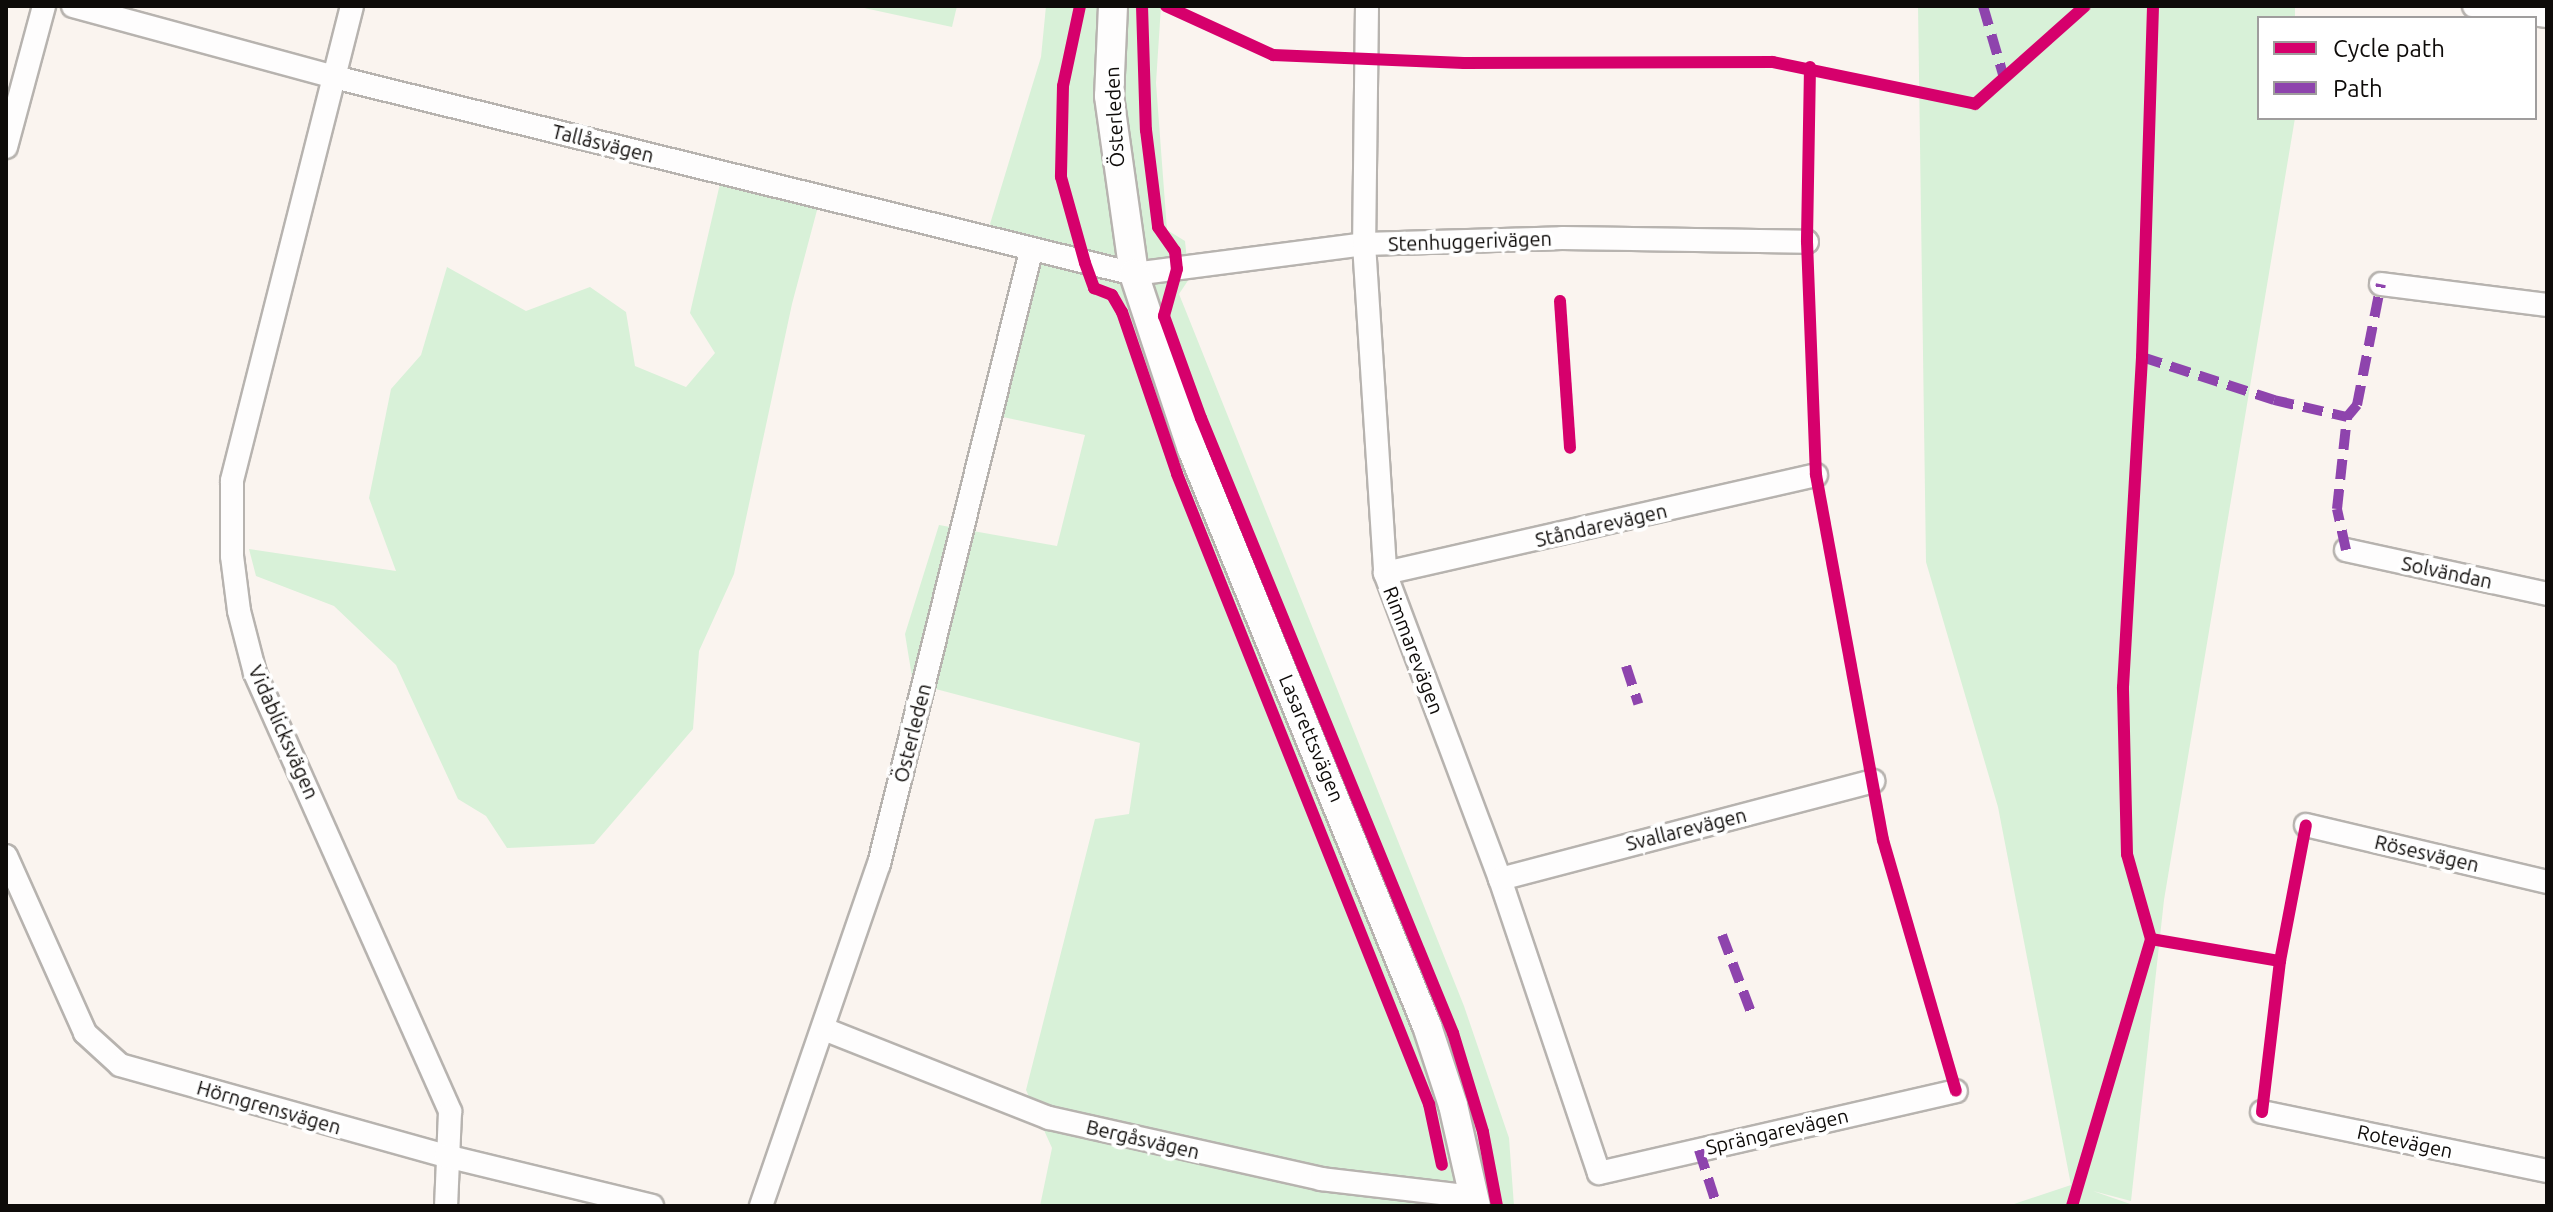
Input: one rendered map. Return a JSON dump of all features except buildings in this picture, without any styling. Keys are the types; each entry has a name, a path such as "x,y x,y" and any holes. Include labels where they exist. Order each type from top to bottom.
{"street":[{"path":"6,147 44,6"},
{"name":"Tallåsvägen","path":"73,6 334,77 1134,274"},
{"name":"Vidablicksvägen","path":"352,6 232,481 232,556 239,611 255,673 450,1112 446,1206"},
{"name":"Österleden","path":"1113,6 1109,96 1134,274"},
{"name":"Rimmarevägen","path":"1367,6 1364,244 1385,573 1500,879 1599,1173"},
{"path":"2474,6 2547,16"},
{"name":"Stenhuggerivägen","path":"1134,274 1364,244 1562,238 1807,242"},
{"name":"Österleden","path":"761,1206 879,864 1031,251"},
{"name":"Lasarettsvägen","path":"1134,274 1192,449 1427,1026 1476,1202"},
{"path":"2381,284 2547,305"},
{"name":"Ståndarevägen","path":"1385,573 1816,475"},
{"name":"Solvändan","path":"2346,550 2547,594"},
{"name":"Svallarevägen","path":"1500,879 1873,781"},
{"name":"Rösesvägen","path":"2306,825 2547,882"},
{"name":"Hörngrensvägen","path":"6,856 85,1033 120,1065 446,1156 652,1206"},
{"name":"Bergåsvägen","path":"824,1029 1049,1118 1321,1179 1476,1202"},
{"name":"Sprängarevägen","path":"1599,1173 1956,1091"},
{"name":"Rotevägen","path":"2262,1112 2547,1171"}],"green space":[{"path":"855,6 957,6 952,27"},
{"path":"1046,6 1161,6 1156,83 1167,230 1185,241 1189,279 1179,294 1464,1006 1509,1138 1514,1206 1040,1206 1052,1148 1026,1090 1095,819 1129,814 1140,743 913,683 905,634 939,525 1057,546 1085,435 1003,417 1034,279 990,224 1041,57"},
{"path":"1918,6 2295,6 2295,16 2257,16 2257,120 2295,120 2164,900 2131,1201 2093,1191 2136,1206 2008,1206 2071,1185 1998,807 1926,562"},
{"path":"731,162 824,184 792,304 734,574 699,651 693,729 594,844 507,848 486,816 458,799 396,665 334,606 256,576 249,549 396,571 369,498 391,389 421,355 447,267 526,311 590,287 626,312 635,366 686,387 715,353 690,313 719,188"}],"marked path":[{"path":"1983,6 2004,78"},
{"path":"2346,550 2337,509 2347,417 2357,405 2381,284"},
{"path":"2142,357 2274,400 2347,417"},
{"path":"1626,666 1638,704"},
{"path":"1722,935 1751,1012"},
{"path":"1699,1150 1717,1206"}],"cycle path":[{"path":"1080,6 1063,86 1061,177 1085,263 1094,288 1112,295 1122,312 1177,474 1429,1104 1442,1165"},
{"path":"1142,6 1146,130 1158,227 1175,251 1177,269 1164,316 1201,418 1453,1033 1483,1132 1497,1206"},
{"path":"1166,6 1273,55 1464,63 1773,62 1975,104 2085,6"},
{"path":"2072,1206 2151,939 2127,854 2123,687 2142,357 2153,6"},
{"path":"1810,67 1807,242 1816,475 1883,840 1956,1091"},
{"path":"1560,301 1570,448"},
{"path":"2262,1112 2280,961 2306,825"},
{"path":"2151,939 2280,961"}]}
